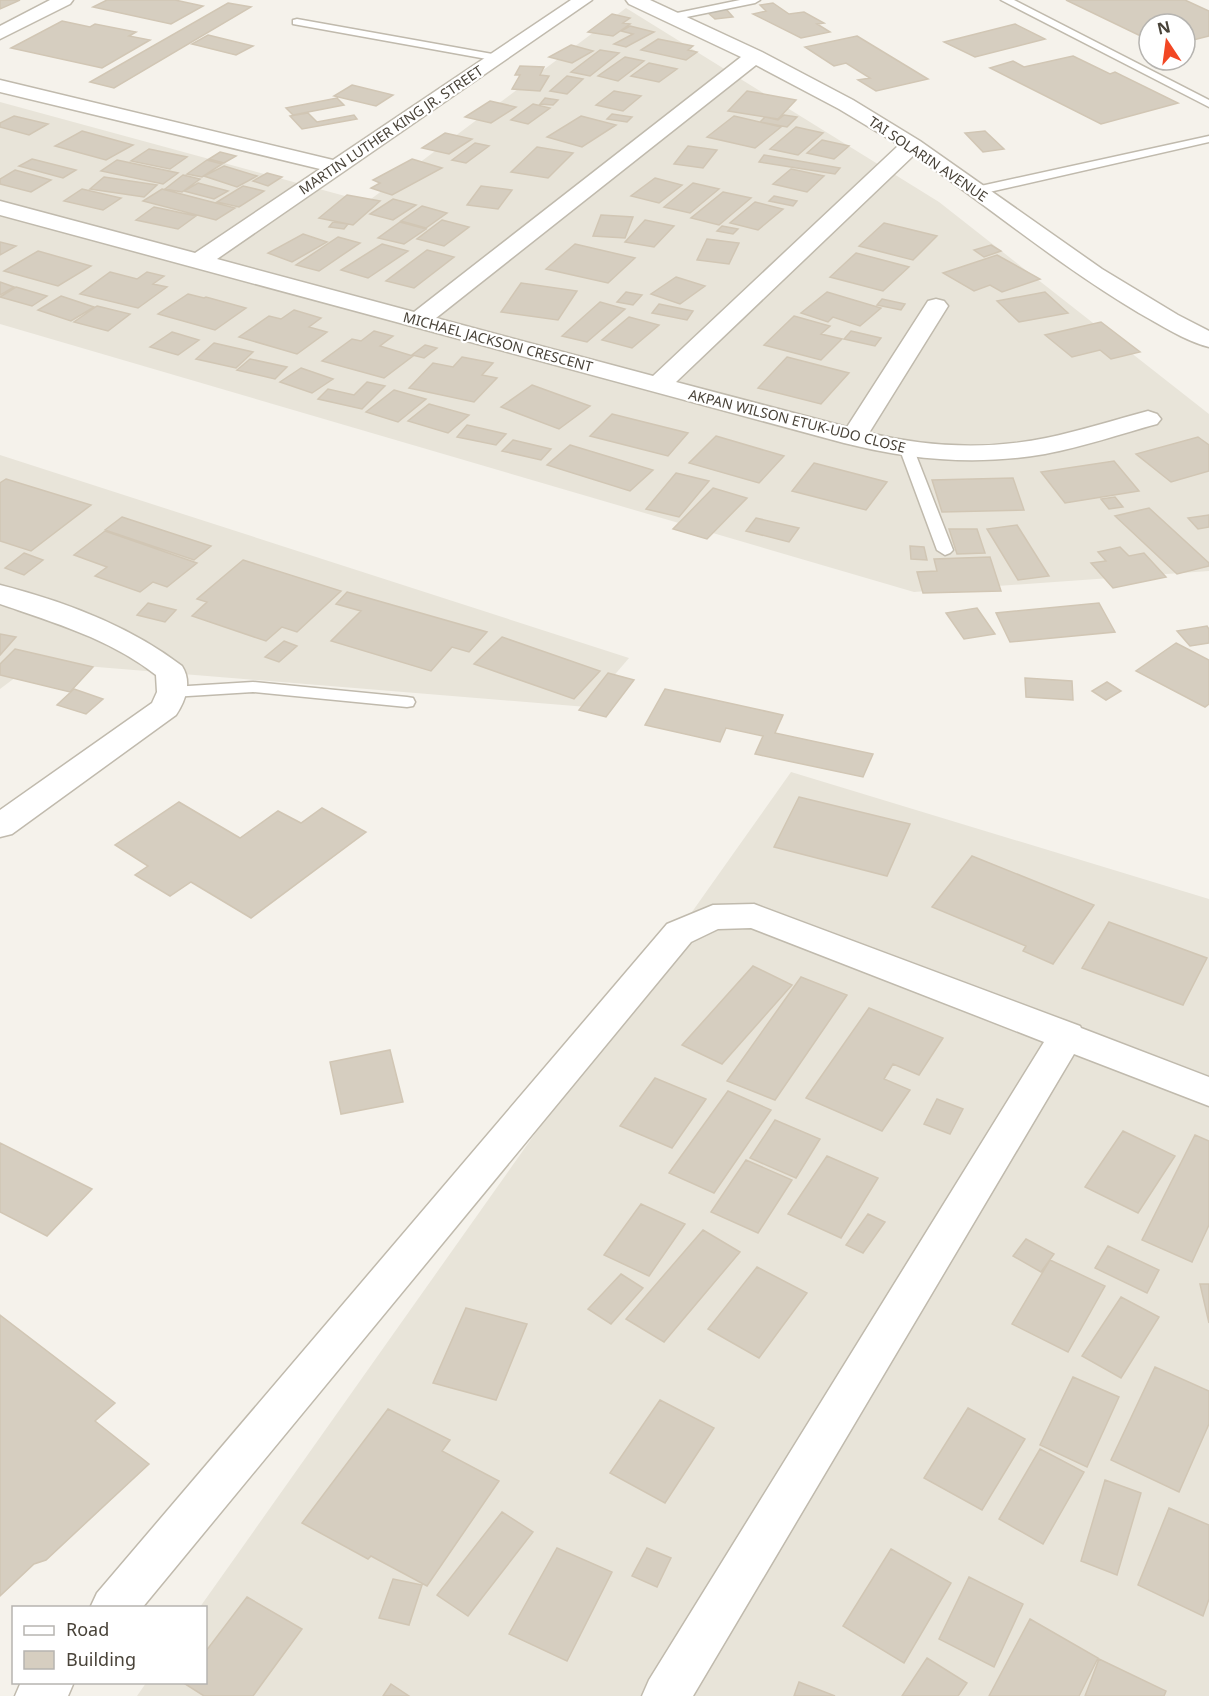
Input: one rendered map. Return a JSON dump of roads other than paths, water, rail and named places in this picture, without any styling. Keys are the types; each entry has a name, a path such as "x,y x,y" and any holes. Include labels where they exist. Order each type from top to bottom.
{"street":[{"path":"0,33 64,0"},
{"name":"MARTIN LUTHER KING JR. STREET","path":"199,261 583,0"},
{"name":"TAI SOLARIN AVENUE","path":"635,0 755,56 828,95 912,145 1105,281 1183,328 1209,340"},
{"path":"417,321 755,56"},
{"path":"0,86 336,167"},
{"path":"658,385 912,145"},
{"name":"MICHAEL JACKSON CRESCENT","path":"0,208 658,385"},
{"path":"854,438 936,306"},
{"name":"AKPAN WILSON ETUK-UDO CLOSE","path":"658,385 907,450 966,454 1045,446 1149,419"},
{"path":"0,594 121,639 152,655 171,672 172,692 165,708 0,826"},
{"path":"115,1606 680,933 712,917 754,916 1209,1092"},
{"path":"666,1696 1066,1035"},
{"path":"39,1696 49,1684"}],"lane":[{"path":"690,0 706,10"},
{"path":"672,17 755,0"},
{"path":"1006,0 1209,104"},
{"path":"297,22 498,58"},
{"path":"976,191 1209,140"},
{"path":"907,450 945,550"},
{"path":"172,692 253,687 295,689 407,702"}]}
